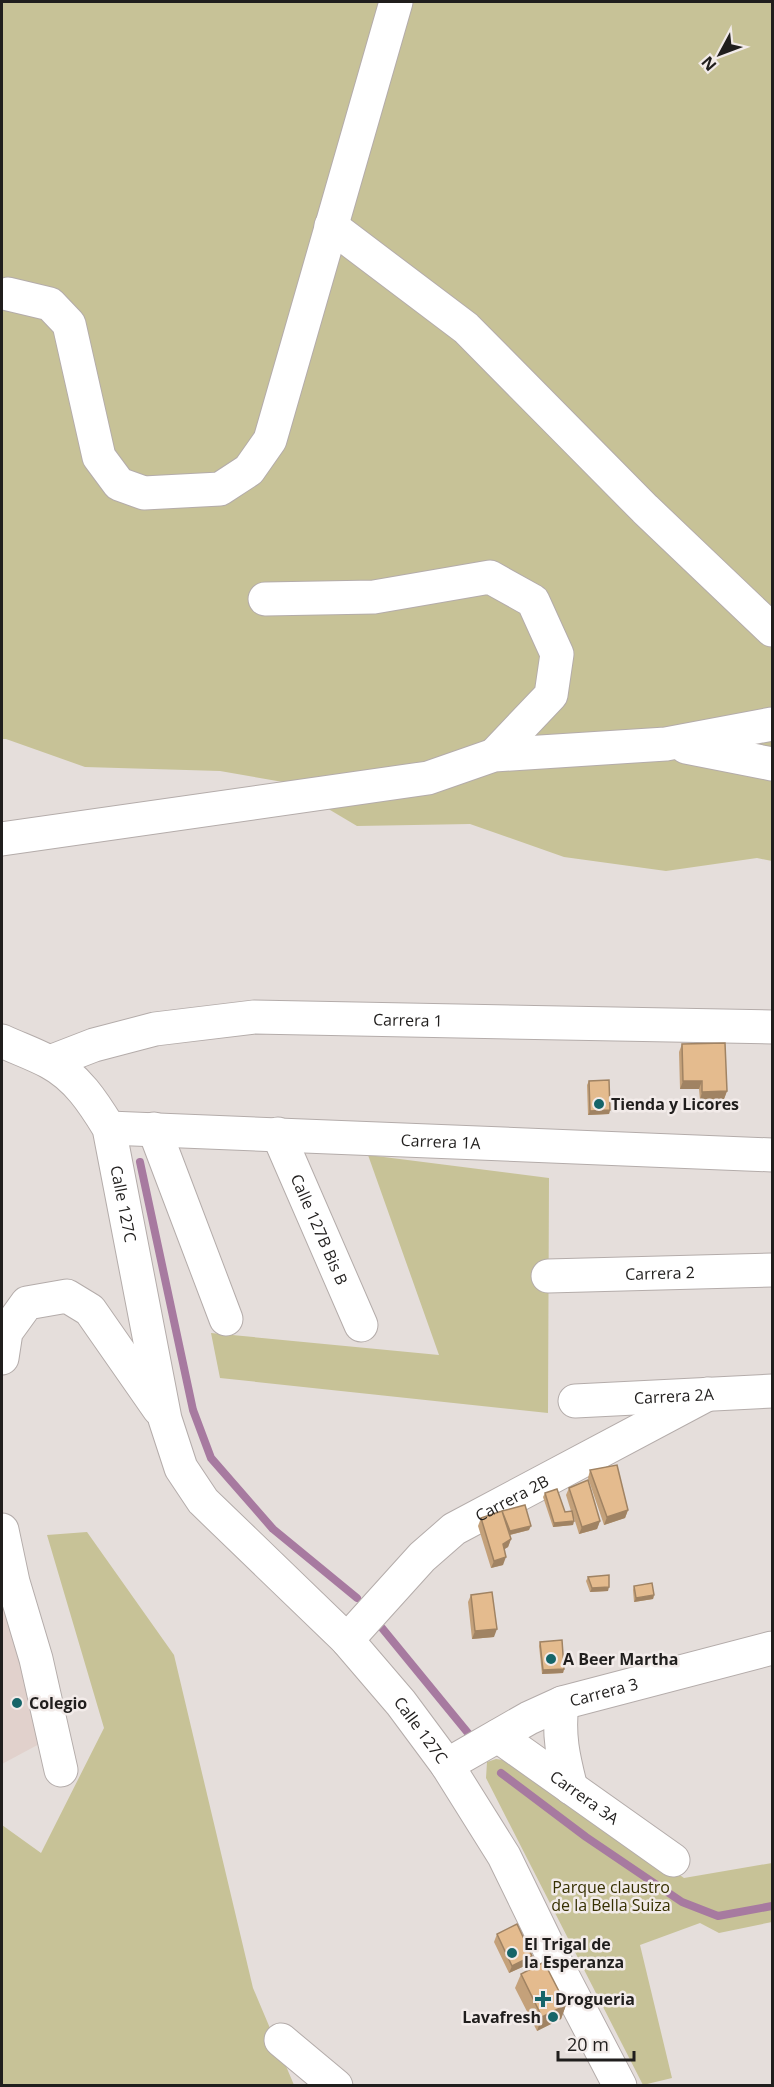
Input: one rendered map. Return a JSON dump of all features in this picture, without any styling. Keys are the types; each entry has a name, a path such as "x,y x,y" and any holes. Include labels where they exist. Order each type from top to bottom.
{"street":[{"path":"8,294 50,304 69,324 99,457 118,484 144,494 220,489 249,470 270,440 396,2"},
{"path":"331,226 466,328 645,509 772,630"},
{"path":"265,599 374,597 490,577 533,601 557,654 551,695 494,755"},
{"path":"2,840 428,778 494,755 666,744 772,724"},
{"path":"666,744 772,764"},
{"name":"Carrera 1","path":"50,1062 94,1045 155,1029 254,1017 772,1027"},
{"name":"Calle 127C","path":"2,1041 50,1062 75,1080 93,1101 110,1128 165,1419 181,1468 203,1501 347,1640 401,1703 447,1765 504,1856 559,1969 620,2085"},
{"name":"Carrera 1A","path":"110,1128 772,1155"},
{"path":"154,1129 226,1319"},
{"name":"Calle 127B Bis B","path":"278,1134 361,1325"},
{"name":"Carrera 2","path":"548,1276 772,1270"},
{"name":"Calle 127C","path":"2,1358 6,1332 27,1303 67,1296 90,1310 165,1419"},
{"name":"Carrera 2A","path":"575,1401 772,1391"},
{"name":"Carrera 2B","path":"347,1640 422,1557 454,1529 708,1394"},
{"path":"2,1530 13,1582 36,1659 61,1770"},
{"name":"Carrera 3","path":"447,1765 529,1718 562,1703 772,1648"},
{"path":"562,1703 561,1747 571,1788"},
{"name":"Carrera 3A","path":"498,1736 673,1860"},
{"path":"281,2040 336,2085"}],"shaded area":[{"name":"Colegio","path":"2,1602 43,1742 2,1764"}],"green space":[{"path":"2,2 772,2 772,861 757,858 666,871 564,857 470,824 357,826 283,782 220,771 85,767 2,739"},
{"path":"368,1155 549,1178 548,1413 220,1378 211,1333 439,1355"},
{"path":"87,1532 174,1655 253,1988 294,2085 2,2085 2,1825 41,1853 104,1728 47,1535"},
{"name":"Parque claustro de la Bella Suiza","path":"496,1759 510,1761 535,1774 684,1878 772,1863 772,1922 719,1933 700,1923 640,1945 672,2078 643,2085 486,1778 487,1762"}],"building":[{"path":"725,1043 727,1091 702,1092 702,1081 683,1081 682,1044"},
{"path":"609,1080 610,1110 590,1111 589,1081"},
{"path":"617,1465 628,1510 607,1517 590,1470"},
{"path":"588,1480 600,1521 582,1527 569,1488"},
{"path":"557,1489 565,1512 572,1511 574,1521 554,1523 545,1493"},
{"path":"525,1505 531,1526 510,1531 502,1511"},
{"path":"502,1511 511,1539 503,1544 506,1557 494,1561 481,1518"},
{"path":"609,1575 609,1587 592,1588 588,1577"},
{"path":"652,1583 654,1595 636,1598 634,1586"},
{"path":"492,1592 497,1629 475,1631 471,1595"},
{"name":"A Beer Martha","path":"562,1640 564,1669 543,1670 540,1642"},
{"name":"El Trigal de la Esperanza","path":"517,1924 532,1956 512,1966 497,1934"},
{"path":"544,1962 566,2005 542,2017 521,1974"}],"waterway":[{"path":"140,1162 193,1410 211,1458 273,1529 357,1598"},
{"path":"382,1628 468,1733"},
{"path":"501,1773 586,1837 682,1902 718,1916 772,1906"}],"place":[{"name":"Tienda y Licores","path":"599,1104"},
{"name":"A Beer Martha","path":"551,1659"},
{"name":"Colegio","path":"17,1703"},
{"name":"El Trigal de la Esperanza","path":"512,1953"},
{"name":"Drogueria","path":"543,1999"},
{"name":"Lavafresh","path":"553,2017"}]}
